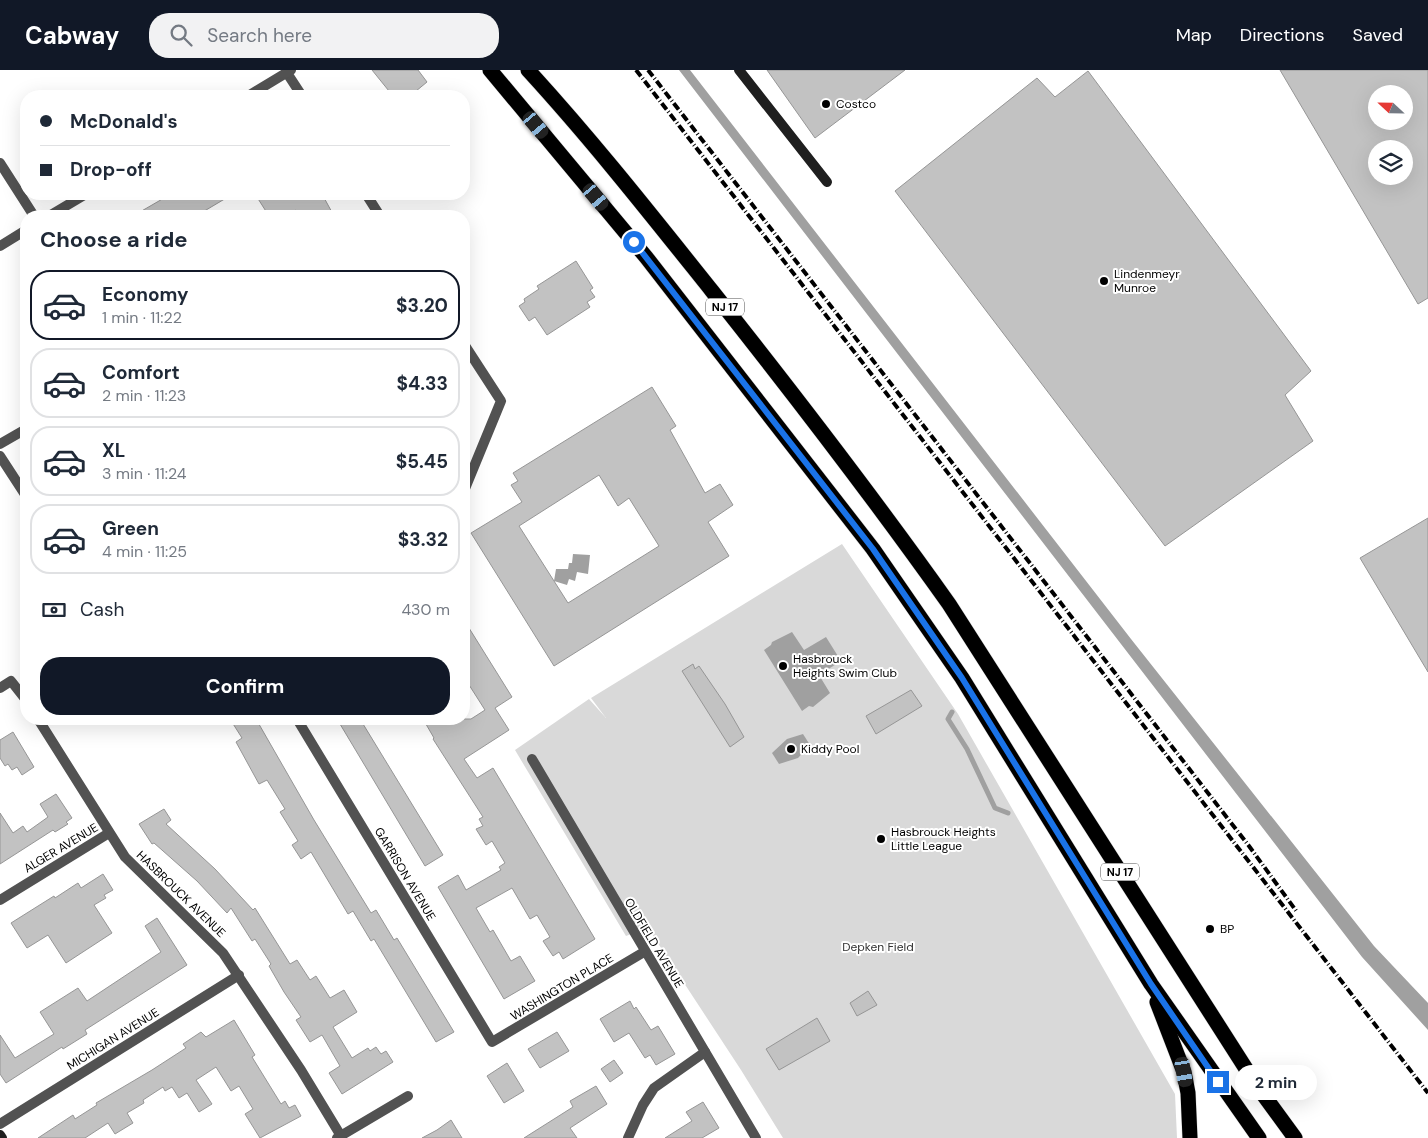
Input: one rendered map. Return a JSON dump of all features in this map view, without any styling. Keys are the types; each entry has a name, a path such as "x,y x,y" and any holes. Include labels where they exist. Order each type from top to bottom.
{"highway":[{"name":"NJ 17","path":"490,70 652,265 873,549 962,678 1151,984 1259,1138"},
{"name":"NJ 17","path":"528,70 566,112 794,394 918,560 949,604 1257,1086 1295,1138"},
{"path":"1151,984 1184,1072 1190,1138"}],"street":[{"path":"739,70 827,182"},
{"path":"258,90 289,71 299,90"},
{"path":"0,163 20,194"},
{"path":"59,210 76,200"},
{"path":"0,246 20,234"},
{"path":"470,353 501,401 470,476"},
{"path":"0,444 20,432"},
{"path":"0,456 20,487"},
{"path":"0,688 11,681 20,692"},
{"name":"HASBROUCK AVENUE","path":"42,725 109,833 136,869 224,953 339,1137"},
{"name":"GARRISON AVENUE","path":"301,725 492,1042"},
{"name":"OLDFIELD AVENUE","path":"532,759 644,952 756,1138"},
{"name":"ALGER AVENUE","path":"0,900 109,833"},
{"name":"WASHINGTON PLACE","path":"492,1042 644,952"},
{"name":"MICHIGAN AVENUE","path":"0,1124 239,975"},
{"path":"628,1138 648,1095 705,1052"},
{"path":"339,1137 408,1096"}],"green space":[{"name":"Depken Field","path":"842,544 958,714 1175,1094 1177,1138 783,1138 648,928 626,936 515,750 589,699 606,718 591,698"}],"shaded area":[{"path":"679,70 690,70 1131,639 1374,946 1428,1003 1428,1030 1362,957"},
{"path":"573,554 590,555 588,574 577,572 575,581 569,579 567,585 554,581 556,569 568,569 569,563 572,563"},
{"path":"792,632 804,650 826,637 841,661 819,675 830,693 813,707 809,706 802,711 764,650 772,642"},
{"name":"Kiddy Pool","path":"803,734 810,745 798,758 779,764 772,753 787,739"}],"building":[{"path":"372,70 418,70 427,82 417,90 388,90"},
{"name":"Costco","path":"767,70 905,70 815,138"},
{"path":"1280,70 1428,70 1428,298 1418,304"},
{"name":"Lindenmeyr Munroe","path":"1088,71 1311,371 1285,395 1313,441 1165,546 895,191 1037,78 1055,97"},
{"path":"161,200 223,200 206,210 143,210"},
{"path":"259,200 325,200 331,210 296,210 265,210"},
{"path":"576,261 593,288 590,290 595,297 587,302 590,307 547,335 535,317 529,321 519,306 525,302 524,299 539,289 537,286"},
{"path":"652,387 676,426 670,430 705,493 720,484 733,505 708,522 729,556 554,666 471,533 522,502 511,485 518,481 513,473","holes":["599,475 618,506 629,498 659,546 568,603 519,526"]},
{"path":"1428,518 1428,672 1360,558"},
{"path":"470,630 512,697 495,708 509,730 464,759 477,778 493,768 595,939 563,959 559,952 553,956 543,941 550,937 537,915 530,919 512,888 476,908 490,932 493,930 511,961 520,956 535,981 504,999 438,887 458,875 466,890 501,870 499,867 505,863 492,841 486,845 476,829 483,826 479,819 483,817 433,739 426,725 470,725 470,719 485,710 470,686"},
{"path":"693,664 695,669 699,666 725,704 744,737 730,747 682,671"},
{"path":"911,690 922,706 876,734 866,716"},
{"path":"234,725 259,725 314,820 371,913 376,910 394,940 397,938 454,1032 436,1042 374,939 371,941 353,911 348,914 311,852 301,859 292,845 298,841 280,812 285,809 267,780 259,784 236,742 242,738"},
{"path":"341,725 364,725 443,855 425,866"},
{"path":"13,732 34,767 22,775 17,767 12,770 8,764 5,766 0,758 0,740"},
{"path":"56,794 72,818 66,822 68,824 55,832 53,830 0,864 0,813 13,833 23,826 27,832 48,817 40,804"},
{"path":"164,809 171,820 166,824 215,869 253,910 255,908 290,964 297,960 310,980 316,976 330,998 344,990 357,1012 333,1027 352,1058 368,1048 370,1051 376,1047 381,1054 386,1051 393,1062 342,1094 329,1073 340,1066 322,1035 310,1042 296,1020 301,1017 284,992 269,966 271,964 255,939 252,941 231,908 227,913 197,881 154,843 152,844 139,824"},
{"path":"103,874 113,890 104,895 106,898 94,905 112,933 66,963 48,935 27,948 11,923 78,883 81,888"},
{"path":"157,918 187,965 85,1030 87,1034 63,1049 62,1047 6,1083 0,1074 0,1035 15,1058 54,1034 40,1012 78,988 87,1001 161,952 145,926"},
{"path":"868,991 877,1005 857,1016 850,1003"},
{"path":"630,1001 651,1030 658,1026 675,1054 656,1065 650,1055 645,1058 629,1033 614,1042 600,1019"},
{"path":"817,1018 830,1041 779,1070 766,1049"},
{"path":"234,1020 255,1055 252,1057 281,1104 285,1101 289,1108 295,1105 301,1116 260,1138 245,1114 253,1109 239,1086 231,1091 216,1067 196,1080 212,1104 199,1112 187,1093 179,1098 172,1087 165,1091 163,1087 143,1100 144,1103 127,1113 133,1123 115,1134 108,1123 85,1138 38,1138 73,1115 75,1119 97,1105 96,1103 186,1048 183,1044 201,1032 206,1037"},
{"path":"557,1032 569,1051 540,1068 528,1049"},
{"path":"614,1060 623,1073 610,1082 601,1069"},
{"path":"507,1063 524,1091 504,1103 487,1076"},
{"path":"596,1086 607,1104 570,1128 577,1138 524,1138 573,1107 570,1101"},
{"path":"703,1102 719,1128 702,1138 665,1138 692,1121 686,1112"},
{"path":"451,1120 462,1138 422,1138 437,1130"}],"waterway":[{"path":"952,712 948,719 967,749 995,808 1008,813"}],"railway":[{"path":"636,70 1428,1093"},
{"path":"648,70 1249,846 1297,912"}],"place":[{"name":"Costco","path":"826,104"},
{"name":"Lindenmeyr Munroe","path":"1104,281"},
{"name":"Hasbrouck Heights Swim Club","path":"783,666"},
{"name":"Kiddy Pool","path":"791,749"},
{"name":"Hasbrouck Heights Little League","path":"881,839"},
{"name":"BP","path":"1210,929"}],"route":[{"path":"634,242 873,549 962,678 1124,942 1218,1082"}]}
